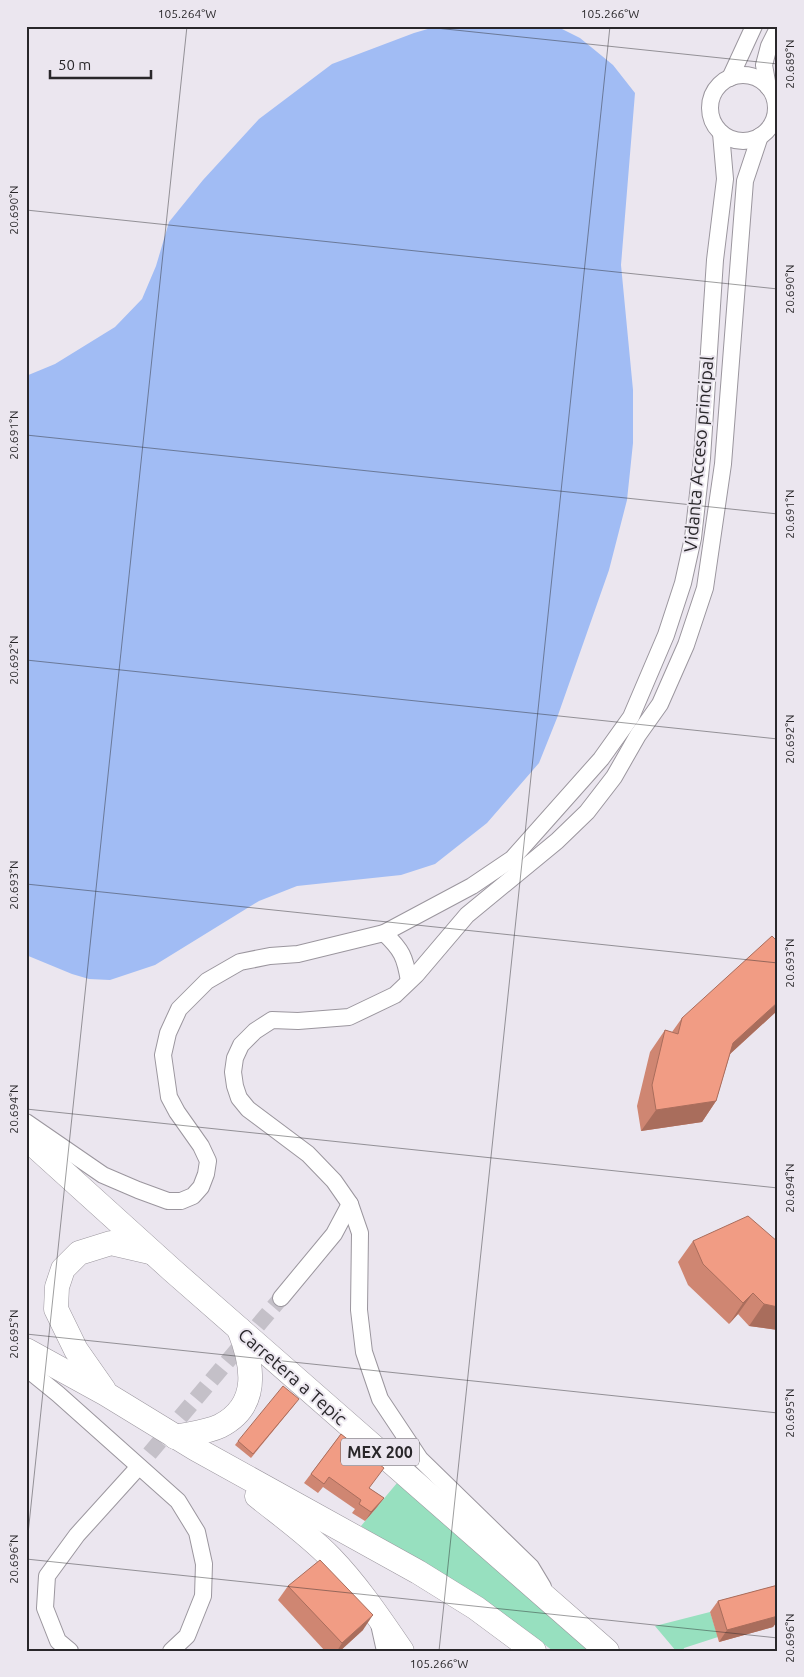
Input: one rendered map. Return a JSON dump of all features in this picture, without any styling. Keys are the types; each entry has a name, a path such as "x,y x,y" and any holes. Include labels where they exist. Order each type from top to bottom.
{"highway":[{"name":"Carretera a Tepic","path":"26,1138 153,1253 608,1651"},
{"path":"106,1394 76,1350 56,1309 57,1288 63,1269 79,1253 111,1243 153,1253"},
{"path":"175,1437 219,1427 239,1413 248,1394 251,1368 239,1328"},
{"path":"26,1350 106,1394 196,1449 418,1572 476,1608 534,1651"},
{"path":"196,1449 306,1535 331,1558 354,1584 402,1651"}],"street":[{"name":"Vidanta Acceso principal","path":"26,1122 103,1175 112,1179 168,1201 182,1201 193,1196 201,1187 208,1161 201,1146 168,1097 163,1055 168,1033 179,1009 207,981 240,962 270,956 298,954 384,933 472,886 512,859 601,759 631,717 666,634 683,583 693,538 702,458 714,260 724,179 721,133 714,124 710,114 710,103 714,92 730,78 754,26"},
{"path":"768,87 764,65 769,46 778,28"},
{"path":"721,133 731,139 742,141 760,136 771,126 775,116 774,96 760,80 751,76 741,75 730,78"},
{"path":"552,1602 531,1567 420,1459 380,1399 364,1352 359,1310 360,1234 350,1204 334,1181 308,1154 248,1110 239,1098 233,1072 235,1058 241,1045 254,1031 272,1020 298,1021 349,1017 396,994 467,915 557,841 587,812 614,777 638,735 660,704 686,645 705,588 723,464 745,181 760,136"},
{"path":"384,933 398,946 406,962 409,981"},
{"path":"281,1298 334,1234 350,1204"},
{"path":"26,1368 58,1394 178,1501 197,1532 204,1564 203,1596 187,1636 171,1651"},
{"path":"70,1651 58,1640 45,1608 47,1576 77,1535 134,1472"},
{"path":"378,1617 385,1651"}],"green space":[{"path":"397,1483 597,1651 553,1651 526,1630 361,1526"},
{"path":"710,1612 718,1637 684,1648 683,1651 676,1651 655,1626"}],"water":[{"path":"438,26 556,26 580,38 613,65 635,93 621,265 633,390 633,443 627,500 609,570 557,718 539,763 487,823 435,864 401,875 297,886 259,901 155,965 110,980 89,979 72,974 26,955 26,376 55,364 115,327 142,299 156,266 169,222 203,180 259,119 332,64 414,33"}],"building":[{"path":"772,936 778,942 778,1002 733,1043 716,1101 656,1110 652,1085 665,1030 678,1034 682,1018"},
{"path":"748,1216 778,1242 778,1307 764,1304 753,1293 743,1303 703,1264 693,1241"},
{"path":"283,1386 299,1399 253,1454 238,1441"},
{"path":"341,1434 384,1468 369,1488 384,1498 371,1512 359,1504 361,1500 329,1477 324,1484 311,1474"},
{"path":"320,1560 373,1615 342,1643 288,1586"},
{"path":"778,1585 778,1616 727,1630 718,1601"}],"tunnel":[{"path":"134,1472 281,1298"}]}
